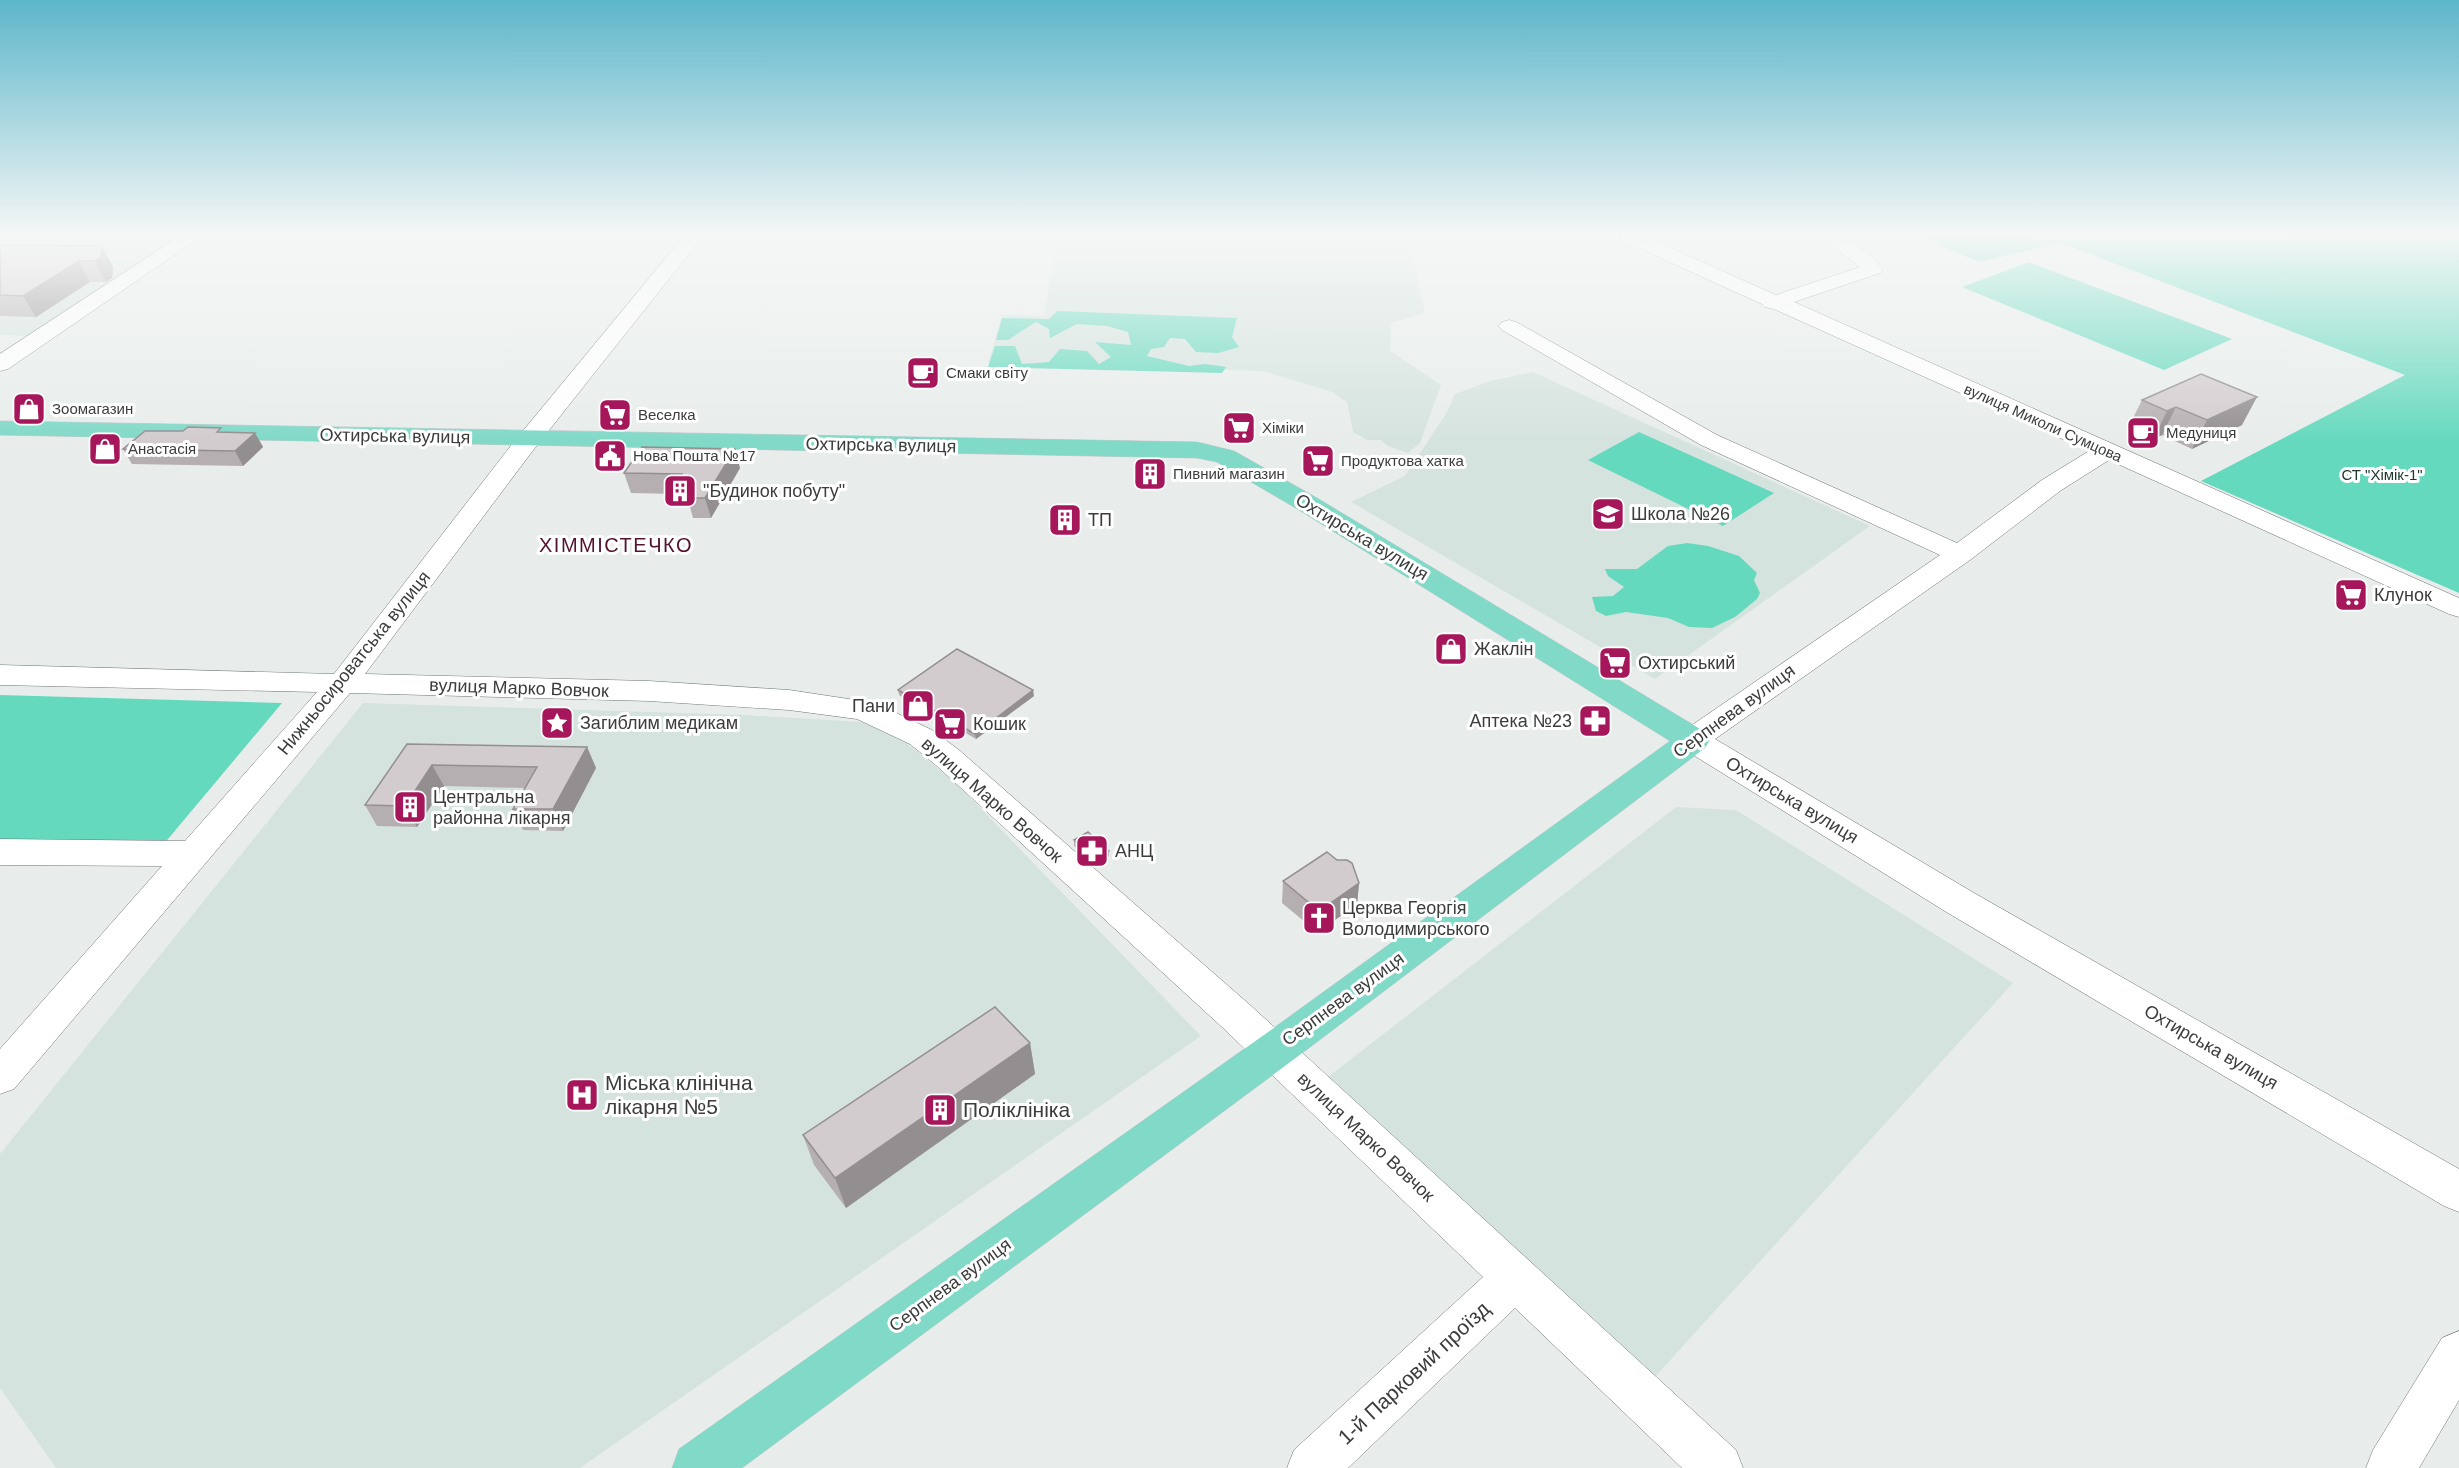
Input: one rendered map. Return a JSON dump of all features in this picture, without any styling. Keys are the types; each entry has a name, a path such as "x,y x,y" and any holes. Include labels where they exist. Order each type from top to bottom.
{"main road":[{"name":"Охтирська вулиця","path":"0,428 1197,450 1225,456 1409,565 1693,740"},
{"name":"Серпнева вулиця","path":"698,1468 1274,1051 1693,740"}],"street":[{"path":"0,364 90,305"},
{"name":"Нижньосироватська вулиця","path":"0,1077 343,682 530,438 638,305"},
{"name":"вулиця Миколи Сумцова","path":"1775,305 2459,608"},
{"path":"1509,326 1709,440 1960,554"},
{"name":"Серпнева вулиця","path":"1693,740 1874,611 1960,554 2080,465 2108,451"},
{"name":"вулиця Марко Вовчок","path":"0,675 649,691 789,700 864,710 921,737 948,758 1274,1051 1718,1468"},
{"name":"Охтирська вулиця","path":"1693,740 1961,903 2459,1192"},
{"path":"0,852 195,854"},
{"name":"1-й Парковий проїзд","path":"1312,1468 1516,1277"},
{"path":"2391,1468 2459,1355"}],"shaded area":[{"path":"0,305 83,305 35,336 0,335"},
{"path":"1045,305 1423,305 1425,313 1391,323 1390,351 1441,385 1420,443 1408,453 1388,446 1381,440 1367,440 1353,432 1347,402 1332,392 1263,371 988,363 1002,315 1043,316"},
{"name":"Школа №26","path":"1533,372 1870,526 1655,679 1351,502 1405,476 1447,412 1455,394 1490,381"},
{"name":"Міська клінічна лікарня №5","path":"363,703 745,715 863,722 902,739 957,784 1201,1036 580,1468 56,1468 0,1388 0,1154"},
{"path":"1676,807 1736,810 2013,983 1653,1379 1328,1077"}],"green space":[{"path":"2005,305 2141,305 2232,339 2164,370"},
{"name":"СТ \"Хімік-1\"","path":"2221,305 2459,305 2459,593 2201,481 2405,375"},
{"path":"1057,311 1237,318 1232,337 1239,347 1218,353 1196,352 1185,339 1170,338 1164,347 1151,349 1147,356 1189,366 1205,364 1226,367 1222,373 988,367 995,346 1015,346 1022,364 1049,362 1060,349 1087,351 1099,364 1111,357 1095,342 1131,345 1128,332 1107,326 1077,324 1050,338 1049,329 1036,322 1008,340 996,340 1002,318 1049,319"},
{"path":"1639,432 1774,493 1723,526 1588,460"},
{"path":"1687,543 1708,546 1739,556 1757,573 1754,580 1760,593 1757,599 1735,617 1712,628 1689,627 1668,618 1626,612 1606,616 1596,611 1592,597 1613,596 1624,587 1608,576 1605,569 1637,569 1668,546"},
{"path":"0,695 282,703 158,851 0,846"}],"building":[{"path":"2201,374 2257,397 2207,420 2176,407 2167,411 2142,400"},
{"path":"188,427 221,428 217,432 255,433 235,451 123,449 145,431 183,431"},
{"path":"642,447 735,449 705,498 687,498 694,487 674,487 682,474 624,473"},
{"path":"957,649 1033,690 975,734 898,690"},
{"path":"407,744 587,747 553,809 513,809 537,767 432,765 405,806 365,805"},
{"name":"АНЦ","path":"1088,832 1109,851 1094,860 1074,840"},
{"path":"1327,852 1337,860 1347,860 1352,863 1359,883 1319,911 1283,881"},
{"path":"995,1007 1030,1043 835,1178 803,1135"}],"place":[{"name":"Смаки світу","path":"923,373"},
{"name":"Зоомагазин","path":"29,409"},
{"name":"Веселка","path":"615,415"},
{"name":"Хіміки","path":"1239,428"},
{"name":"Медуниця","path":"2143,433"},
{"name":"Анастасія","path":"105,449"},
{"name":"Нова Пошта №17","path":"610,456"},
{"name":"Продуктова хатка","path":"1318,461"},
{"name":"Пивний магазин","path":"1150,474"},
{"name":"\"Будинок побуту\"","path":"680,491"},
{"name":"Школа №26","path":"1608,514"},
{"name":"ТП","path":"1065,520"},
{"name":"Клунок","path":"2351,595"},
{"name":"Жаклін","path":"1451,649"},
{"name":"Охтирський","path":"1615,663"},
{"name":"Пани","path":"918,706"},
{"name":"Аптека №23","path":"1595,721"},
{"name":"Загиблим медикам","path":"557,723"},
{"name":"Кошик","path":"950,724"},
{"name":"Центральна районна лікарня","path":"410,807"},
{"name":"АНЦ","path":"1092,851"},
{"name":"Церква Георгія Володимирського","path":"1319,918"},
{"name":"Міська клінічна лікарня №5","path":"582,1095"},
{"name":"Поліклініка","path":"940,1110"}],"district":[{"name":"ХІММІСТЕЧКО","path":"616,545"}]}
